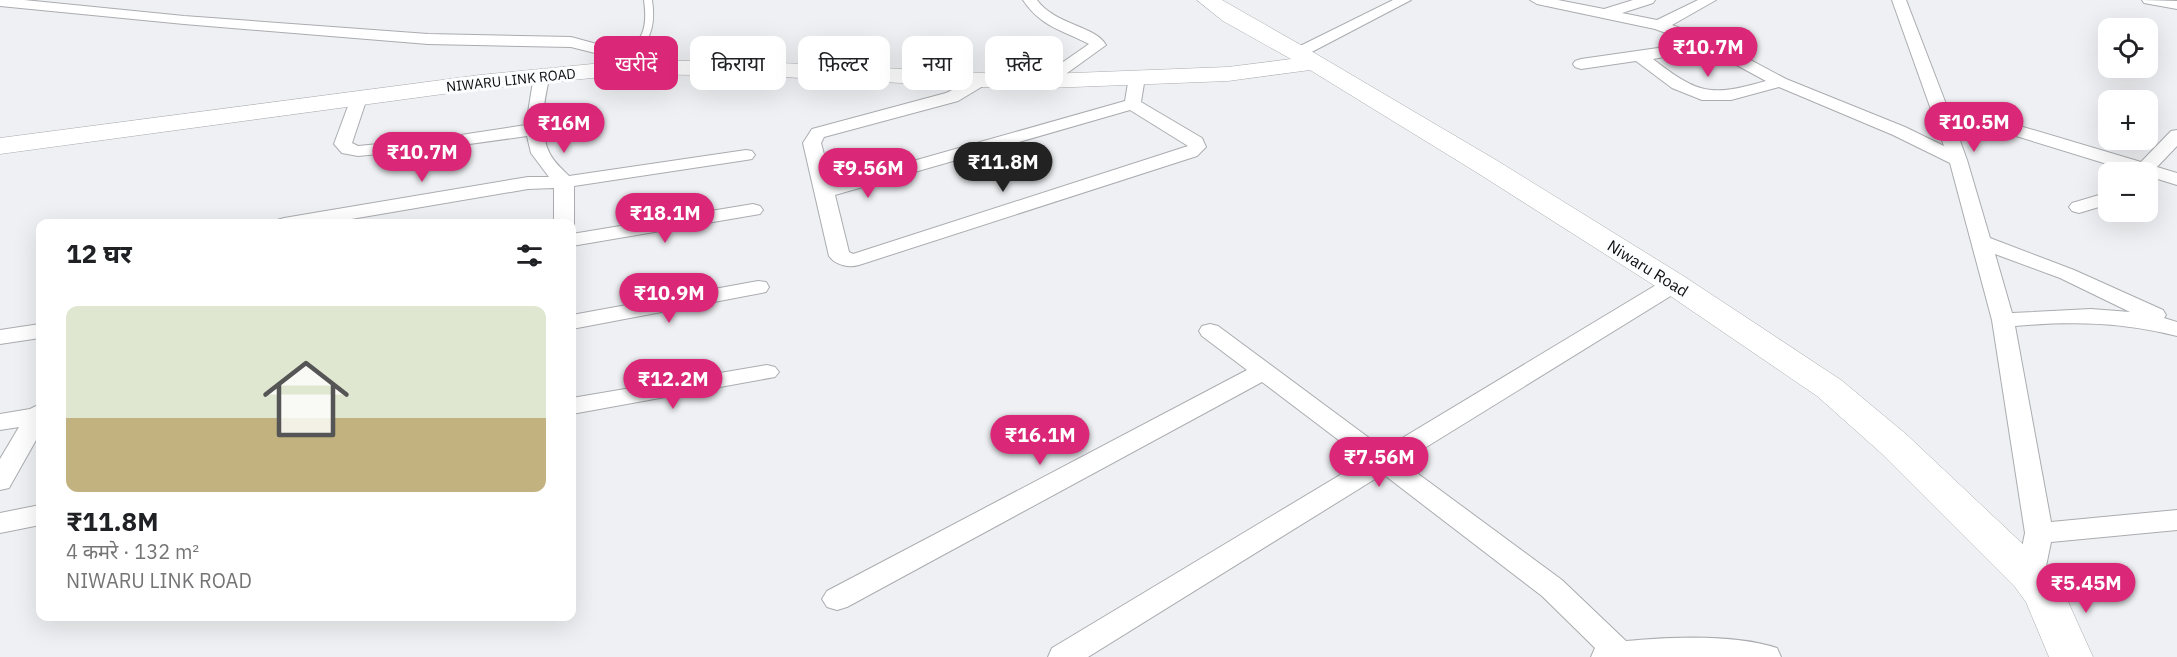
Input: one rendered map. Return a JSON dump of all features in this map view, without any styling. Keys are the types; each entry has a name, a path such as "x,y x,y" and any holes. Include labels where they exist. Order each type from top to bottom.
{"street":[{"path":"1030,0 1040,15 1051,23 1088,37 1096,41 1098,45 1063,69"},
{"name":"Niwaru Road","path":"1208,0 1231,16 1486,166 1674,284 1829,388 1894,444 2037,585"},
{"path":"1305,58 1404,0"},
{"path":"1537,0 1659,25 1710,44 1780,82 1899,131 1958,160"},
{"path":"1604,14 1648,0"},
{"path":"1899,0 1958,160 1983,242 2003,320 2039,533 2037,585 2071,657"},
{"path":"2148,0 2177,5"},
{"path":"1659,25 1702,1"},
{"path":"0,2 184,20 428,39 571,42 594,48"},
{"path":"1581,64 1710,44"},
{"path":"1639,56 1675,82 1701,95 1720,95 1780,82"},
{"name":"NIWARU LINK ROAD","path":"1063,80 1227,74 1305,58"},
{"name":"NIWARU LINK ROAD","path":"678,66 985,80"},
{"name":"NIWARU LINK ROAD","path":"0,146 594,68"},
{"path":"542,75 538,89 535,138 541,154 564,182 564,219"},
{"path":"1132,104 1137,78"},
{"path":"825,192 1132,104 1196,142 1197,147 1191,152 852,261 839,256 812,143 813,138 818,133 952,97 985,80"},
{"path":"359,98 343,144 348,149 358,151 441,143 536,129"},
{"path":"1938,107 2118,162"},
{"path":"2152,162 2177,135"},
{"path":"314,219 528,183 564,182 747,155"},
{"path":"2158,174 2177,179"},
{"path":"2079,207 2098,201"},
{"path":"576,239 753,210"},
{"path":"1983,242 2067,274 2177,328"},
{"path":"1063,657 1674,284"},
{"path":"576,321 758,287"},
{"path":"2003,320 2070,315 2108,315 2151,320 2177,328"},
{"path":"1210,331 1552,588 1612,655 1687,652 1766,657"},
{"path":"0,337 36,332"},
{"path":"837,599 1264,371"},
{"path":"576,405 767,372"},
{"path":"0,422 36,415"},
{"path":"0,481 36,421"},
{"path":"0,523 36,516"},
{"path":"2039,533 2177,520"}],"lane":[{"path":"647,36 649,28 648,0"}]}
